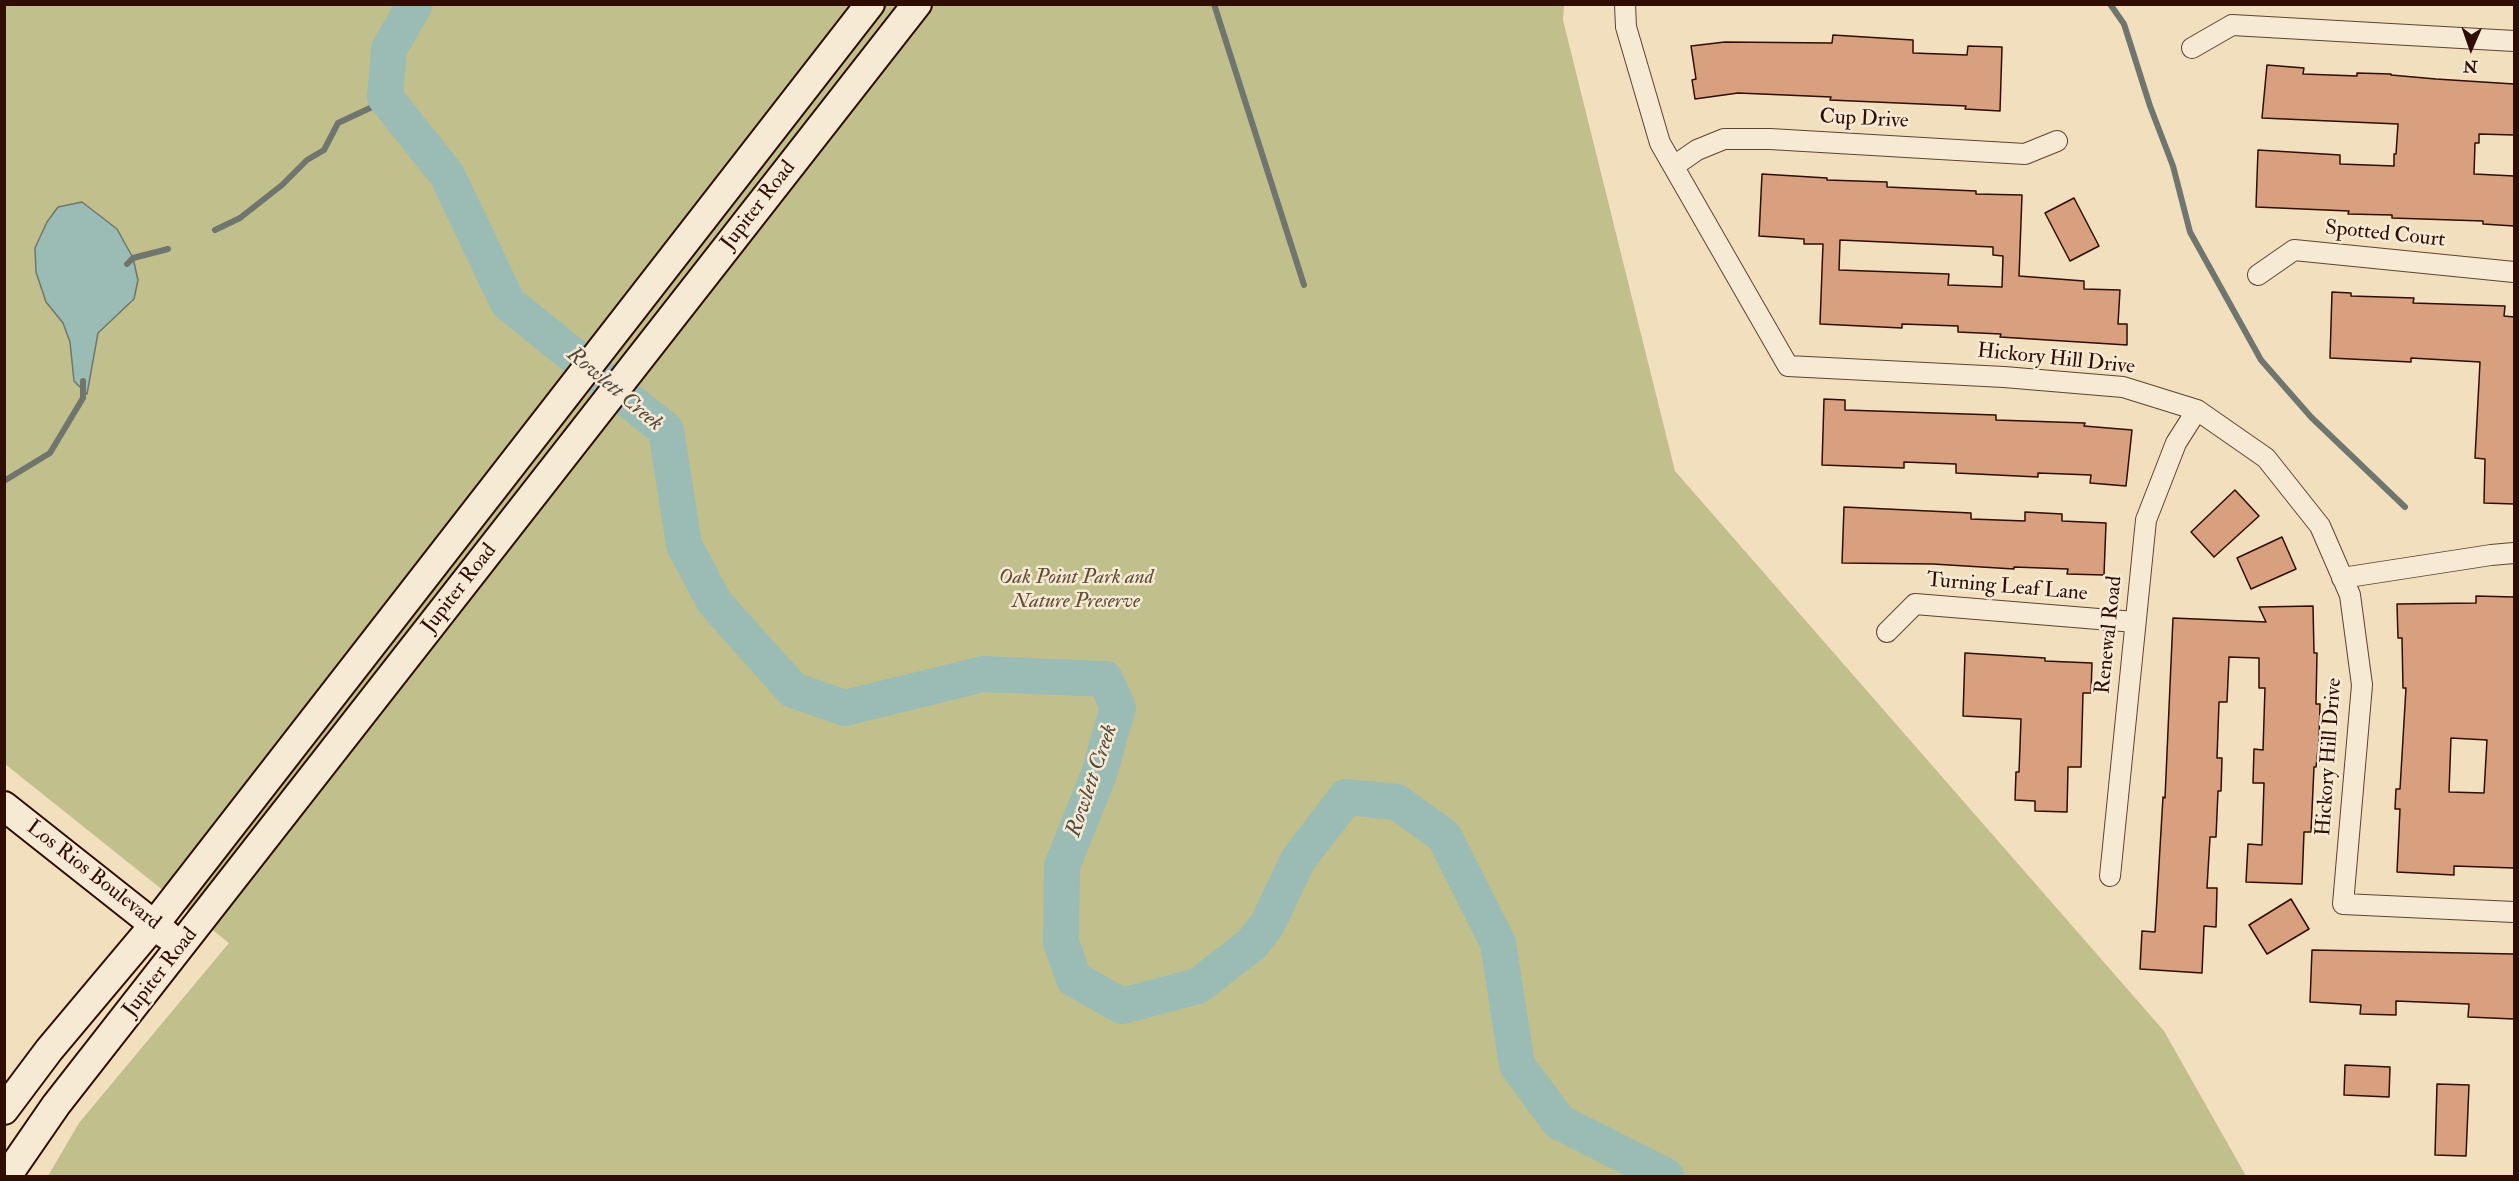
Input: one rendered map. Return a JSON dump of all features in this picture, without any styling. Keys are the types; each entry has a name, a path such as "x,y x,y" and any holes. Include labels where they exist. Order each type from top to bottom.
{"main road":[{"name":"Jupiter Road","path":"4,1110 50,1050 154,925 870,4"},
{"name":"Jupiter Road","path":"7,1176 56,1105 183,946 917,4"},
{"name":"Los Rios Boulevard","path":"4,806 183,946"}],"street":[{"name":"Hickory Hill Drive","path":"1625,4 1626,27 1660,143 1788,366 2004,377 2123,387 2197,410 2266,458 2320,526 2350,595 2362,685 2343,904 2514,912"},
{"path":"2192,48 2232,25 2514,41"},
{"name":"Cup Drive","path":"1674,166 1697,150 1724,139 1770,139 2025,154 2057,141"},
{"name":"Spotted Court","path":"2258,275 2294,250 2514,272"},
{"name":"Renewal Road","path":"2110,876 2146,520 2176,444 2197,410"},
{"path":"2342,578 2514,553"},
{"name":"Turning Leaf Lane","path":"1887,632 1915,604 2136,622"}],"green space":[{"name":"Oak Point Park and Nature Preserve","path":"4,5 1564,5 1563,20 1675,471 2164,1031 2246,1176 48,1176 79,1123 229,943 5,764"}],"water":[{"path":"82,202 117,229 133,258 138,280 134,299 98,333 87,394 74,381 70,342 63,323 46,302 36,272 35,248 47,222 58,207"}],"building":[{"path":"1833,35 1913,40 1913,53 1967,55 1968,46 2002,47 2000,111 1965,109 1966,106 1738,93 1695,99 1692,80 1696,79 1691,46 1725,42 1832,43"},
{"path":"2267,65 2304,68 2303,74 2357,76 2357,73 2391,74 2514,84 2514,135 2479,134 2479,143 2475,143 2474,174 2514,176 2514,226 2483,224 2483,221 2348,214 2349,211 2256,207 2258,150 2340,155 2340,164 2394,166 2394,154 2396,154 2398,124 2262,118"},
{"path":"1762,174 1827,178 1827,180 1887,182 1887,187 2022,195 2019,276 2084,281 2084,289 2120,290 2118,324 2127,324 2127,345 2000,337 2001,334 1958,332 1958,326 1902,324 1902,328 1820,324 1823,244 1804,244 1804,239 1759,236","holes":["1840,240 1993,247 1993,255 2003,256 2002,287 1948,285 1949,274 1839,270"]},
{"path":"2074,198 2099,246 2070,261 2045,213"},
{"path":"2332,292 2351,293 2351,296 2414,298 2413,303 2505,306 2504,316 2514,317 2514,504 2484,503 2485,459 2475,458 2480,362 2411,358 2411,362 2330,358"},
{"path":"1824,399 1845,400 1845,410 1996,415 1996,420 2085,423 2084,426 2132,430 2126,486 2090,483 2091,475 2038,473 2038,477 1956,473 1956,464 1904,462 1904,468 1822,465"},
{"path":"2235,490 2259,516 2214,557 2191,532"},
{"path":"1844,507 1971,513 1971,519 2025,521 2025,512 2062,514 2062,521 2106,523 2104,575 2067,574 2068,569 1842,563"},
{"path":"2282,537 2296,569 2251,589 2237,558"},
{"path":"2476,596 2514,597 2514,868 2454,866 2454,875 2397,872 2400,809 2395,809 2396,789 2400,789 2406,688 2403,688 2402,638 2398,638 2397,604 2476,603","holes":["2451,738 2487,740 2484,793 2449,792"]},
{"path":"2313,606 2314,653 2317,653 2316,704 2320,704 2319,741 2316,767 2314,767 2311,832 2304,832 2302,884 2246,882 2248,844 2262,845 2264,783 2253,783 2254,749 2263,750 2265,688 2259,688 2259,658 2229,657 2227,702 2219,702 2217,758 2222,758 2221,791 2218,791 2216,837 2210,837 2207,888 2217,888 2216,927 2204,926 2202,973 2140,969 2142,931 2155,932 2163,797 2165,798 2173,618 2266,622 2259,607"},
{"path":"1965,653 2092,663 2091,693 2083,693 2081,767 2068,767 2067,812 2035,811 2035,801 2015,800 2016,772 2019,772 2021,719 1963,716"},
{"path":"2291,899 2309,929 2267,954 2249,925"},
{"path":"2312,950 2514,954 2514,1019 2468,1017 2469,1004 2396,1001 2396,1015 2360,1014 2361,1005 2310,1002"},
{"path":"2345,1065 2390,1067 2389,1097 2344,1095"},
{"path":"2437,1084 2469,1085 2466,1156 2435,1155"}],"waterway":[{"name":"Rowlett Creek","path":"415,4 389,49 385,97 447,175 508,303 666,430 684,545 715,603 793,690 845,708 983,674 1105,679 1118,707 1099,774 1062,866 1061,942 1074,979 1122,1006 1198,986 1252,944 1267,925 1298,860 1346,797 1397,802 1444,836 1498,943 1517,1065 1559,1122 1666,1176"},
{"path":"1214,4 1304,285"},
{"path":"2110,4 2124,24 2150,106 2173,166 2190,232 2261,360 2311,417 2405,507"},
{"path":"215,230 240,218 282,185 307,160 324,150 338,123 370,108 385,97"},
{"path":"127,264 133,258 168,249"},
{"path":"4,481 50,453 83,398 83,381"}]}
